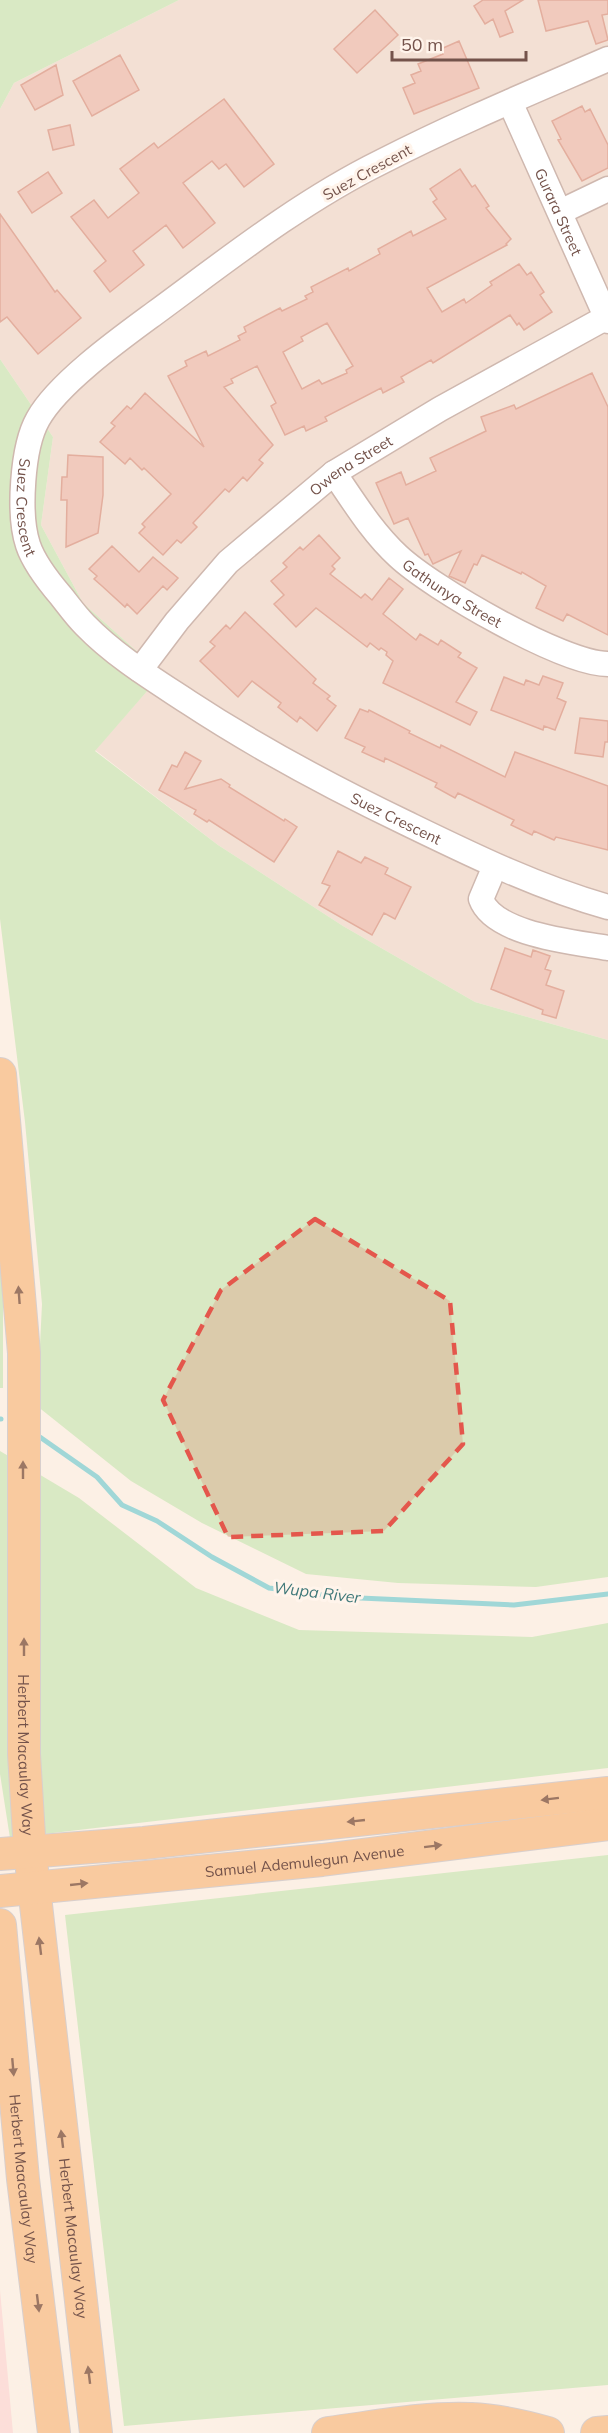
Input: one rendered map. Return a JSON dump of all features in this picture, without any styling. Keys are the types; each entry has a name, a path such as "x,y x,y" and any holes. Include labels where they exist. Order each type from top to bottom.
{"main road":[{"name":"Herbert Macaulay Way","path":"0,1074 24,1353 24,1754 15,1853 33,1888 96,2433"},
{"path":"15,1853 144,1843 608,1793"},
{"name":"Samuel Ademulegun Avenue","path":"0,1891 322,1860 608,1824"},
{"name":"Herbert Maacaulay Way","path":"0,1925 23,2179 54,2433"},
{"path":"328,2433 444,2419 472,2419 518,2425 548,2433"},
{"path":"597,2433 608,2432"}],"street":[{"name":"Suez Crescent","path":"608,59 379,163 294,214 124,336 57,394 37,420 27,450 23,478 23,505 28,545 49,581 86,626 140,670 247,741 344,793 495,866 563,894 608,907"},
{"name":"Gurara Street","path":"510,102 607,319"},
{"path":"560,212 608,189"},
{"name":"Owena Street","path":"140,670 177,621 228,562 334,473 440,409 607,319"},
{"name":"Gathunya Street","path":"334,473 377,535 418,574 472,607 554,649 596,664 608,664"},
{"path":"495,866 482,899 485,908 493,915 542,936 608,948"}],"highlighted area":[{"path":"315,1219 450,1301 463,1444 384,1531 228,1537 163,1400 221,1290"}],"shaded area":[{"path":"179,0 608,0 608,1040 475,1002 343,926 218,845 95,750 162,674 83,603 41,525 53,437 0,359 0,109 14,83"},
{"path":"0,2290 13,2433 0,2433"}],"green space":[{"path":"0,0 179,0 14,83 0,109"},
{"path":"0,359 53,437 41,525 83,603 162,674 95,751 218,845 343,926 475,1002 608,1040 608,1577 536,1587 398,1583 306,1574 202,1523 131,1481 37,1406 42,1304 25,1122 0,919"},
{"path":"0,1253 3,1301 3,1388 0,1388"},
{"path":"0,1451 79,1498 196,1588 299,1630 532,1637 608,1623 608,1768 10,1838 0,1774"},
{"path":"608,1855 608,2385 124,2426 65,1915"}],"building":[{"path":"483,0 523,0 505,11 513,32 500,37 493,19 485,24 474,6"},
{"path":"538,0 608,0 608,14 602,15 608,40 596,44 588,21 546,31"},
{"path":"375,10 398,35 357,73 334,49"},
{"path":"459,41 479,88 414,114 403,88 415,83 411,75 421,71 418,64 443,54 441,49"},
{"path":"120,55 139,90 92,116 73,81"},
{"path":"56,65 63,95 35,110 21,85"},
{"path":"224,99 274,164 244,187 226,164 219,169 212,161 183,183 215,223 183,248 166,225 133,251 144,265 110,292 94,271 106,261 71,217 94,200 108,218 139,193 120,169 154,143 158,148"},
{"path":"582,106 585,112 590,109 608,145 608,168 582,181 558,140 561,139 552,121"},
{"path":"70,125 74,145 53,150 48,130"},
{"path":"460,169 472,187 475,185 489,206 486,208 511,239 507,245 427,288 442,312 464,299 466,303 492,285 490,282 519,264 527,275 531,272 544,292 540,295 552,312 524,330 510,315 433,363 431,360 401,377 404,382 383,393 381,388 325,417 327,421 306,431 304,426 285,435 271,406 276,403 257,366 231,379 233,383 224,387 273,445 259,460 263,463 247,481 243,477 229,492 225,489 193,523 197,527 181,543 177,540 163,555 139,533 145,527 142,524 171,494 144,468 142,470 130,458 125,464 100,442 115,426 111,423 127,406 131,409 145,393 204,447 168,376 187,366 185,361 206,351 208,356 240,340 238,336 246,332 244,327 280,308 282,311 307,299 305,296 313,292 311,287 348,268 349,271 380,254 378,249 411,231 413,236 446,219 433,202 437,199 430,189","holes":["327,323 353,366 346,370 347,373 322,384 319,380 302,389 283,352 303,341 301,337"]},
{"path":"48,172 62,193 32,213 18,192"},
{"path":"0,214 55,292 57,290 81,318 38,354 7,317 0,322"},
{"path":"592,373 608,407 608,635 567,614 563,621 536,608 546,586 522,572 521,574 482,555 477,565 474,564 465,583 449,576 461,551 433,564 428,554 425,555 408,518 394,524 376,483 401,472 406,485 436,471 430,458 486,431 481,417 514,405 516,409"},
{"path":"68,455 103,457 103,495 98,533 66,547 67,500 61,500 62,477 67,477"},
{"path":"319,535 340,558 332,566 335,569 330,574 361,598 365,594 372,600 389,578 403,589 383,614 416,640 420,634 438,645 441,640 461,653 458,657 477,668 456,702 477,712 470,725 383,683 393,661 381,648 379,650 370,643 367,647 316,608 296,627 274,604 284,595 271,581 287,567 283,563 300,547 303,550"},
{"path":"112,546 139,572 153,557 178,578 167,590 163,586 137,614 127,604 125,607 94,579 97,576 89,569"},
{"path":"245,612 316,679 313,683 330,696 327,699 336,706 317,731 300,717 297,722 278,707 281,703 252,681 238,697 200,661 215,646 210,642 226,625 230,629"},
{"path":"543,676 563,683 557,698 566,702 555,730 544,726 543,730 491,710 504,677 524,685 526,680 539,685"},
{"path":"360,709 368,712 369,710 410,731 409,733 440,748 441,745 505,777 515,752 608,786 608,850 556,837 554,840 534,831 532,835 511,825 514,820 458,793 455,798 435,787 437,783 385,758 384,762 362,752 365,747 345,738"},
{"path":"580,718 608,721 608,742 605,742 603,757 575,753"},
{"path":"185,752 201,761 185,789 221,779 230,785 229,787 297,827 274,862 209,820 207,822 194,814 196,810 159,790 172,765 177,767"},
{"path":"338,851 361,863 365,857 388,868 385,874 411,887 395,919 384,913 372,935 319,905 330,886 322,883"},
{"path":"505,948 531,957 533,950 550,956 545,969 551,971 546,985 564,991 556,1018 542,1014 543,1010 491,989"}],"waterway":[{"name":"Wupa River","path":"37,1435 97,1477 122,1505 157,1521 212,1557 269,1588 338,1597 514,1605 608,1594"}]}
